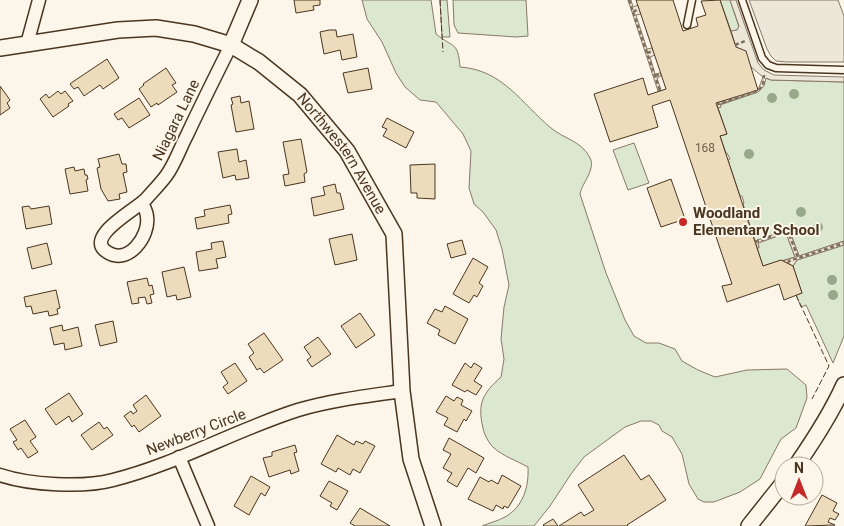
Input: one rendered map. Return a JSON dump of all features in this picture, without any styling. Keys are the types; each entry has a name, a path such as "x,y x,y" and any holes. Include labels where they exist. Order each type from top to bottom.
{"street":[{"path":"27,44 39,0"},
{"path":"231,45 250,0"},
{"name":"Northwestern Avenue","path":"0,48 118,30 156,28 194,34 231,45 260,62 300,95 347,151 394,234 402,391 411,459 433,526"},
{"name":"Niagara Lane","path":"142,203 167,174 231,45"},
{"path":"803,456 840,405 844,384"},
{"name":"Newberry Circle","path":"0,475 31,483 81,484 111,481 179,457 297,410 332,402 402,391"},
{"path":"179,457 208,526"},
{"path":"749,526 774,495"}],"lane":[{"path":"687,25 692,0"},
{"path":"742,0 762,58 768,65 776,68 844,70"}],"path":[{"path":"629,0 660,91"},
{"path":"633,12 639,9"},
{"path":"735,45 750,40"},
{"path":"647,53 653,51"},
{"path":"655,76 661,74"},
{"path":"716,105 759,90 763,85 764,75"},
{"path":"755,242 788,231 798,258"},
{"path":"788,263 789,261 844,243"}],"green space":[{"path":"362,0 431,0 436,34 454,46 458,53 460,67 475,69 500,81 551,128 578,144 587,152 591,167 580,194 606,273 625,320 634,336 646,343 659,343 675,349 682,361 715,377 747,370 787,369 806,385 807,398 796,428 781,439 760,479 740,492 714,502 704,502 698,499 689,484 682,454 672,437 662,431 659,425 651,421 641,421 625,427 584,457 534,526 482,526 505,517 516,508 524,496 528,474 528,467 502,454 492,446 484,433 481,419 483,399 490,388 501,377 504,359 501,339 504,307 509,285 502,249 496,230 483,212 474,204 469,188 471,151 463,134 436,102 420,100 405,87 396,73 382,42 367,19"},
{"path":"440,0 447,0 450,37 442,37"},
{"path":"453,0 526,0 528,36 516,37 458,33 454,25"},
{"path":"720,0 730,0 739,27 737,30 731,31"},
{"path":"765,78 771,80 844,82 844,241 799,256 789,229 755,241 742,196 740,196 728,160 730,159 720,136 727,134 718,108 721,107 720,105 758,92"},
{"path":"634,143 649,183 628,190 613,150"},
{"path":"786,233 795,257 763,266 757,248 759,247 758,243"},
{"path":"844,245 844,336 833,363 806,305 801,307 796,295 802,293 793,266 797,260"}],"shaded area":[{"path":"628,0 631,0 633,7 638,5 641,14 636,15 647,49 652,48 655,55 650,57 655,74 661,74 657,78 661,90 658,91"},
{"path":"730,0 736,0 758,63 764,70 774,75 844,77 844,82 771,80 766,78 764,86 758,92 720,104 721,107 718,108 716,103 758,90 763,77 751,67 736,47 731,31 737,30 739,26"},
{"path":"749,0 838,0 844,16 844,62 776,61 767,49"},
{"path":"789,229 799,256 844,241 844,245 797,260 793,266 783,261 795,257 786,233 758,243 759,248 757,248 755,241"}],"building":[{"path":"294,0 320,0 320,5 313,6 314,10 296,13"},
{"name":"Woodland Elementary School","path":"636,0 673,0 683,31 698,26 696,18 706,15 701,1 720,0 736,47 746,51 758,90 716,103 727,134 720,136 763,266 781,260 793,266 802,293 784,300 779,284 727,302 722,286 732,284 670,100 652,106 658,127 610,142 594,94 643,78 648,95 666,89"},
{"path":"336,30 337,37 353,34 357,57 342,60 340,50 324,54 320,32"},
{"path":"107,59 119,78 103,89 100,85 84,96 78,87 74,89 70,84 74,81"},
{"path":"166,68 176,83 172,85 177,92 158,105 157,103 151,107 139,89"},
{"path":"368,68 372,89 348,93 343,73"},
{"path":"0,86 10,100 7,103 10,108 0,115"},
{"path":"58,91 61,94 65,91 73,101 53,117 40,99 46,94 49,98"},
{"path":"240,96 241,103 249,101 254,129 236,132 231,98"},
{"path":"139,98 150,115 129,128 122,118 118,120 114,114"},
{"path":"387,118 414,132 406,148 383,136 387,129 382,127"},
{"path":"301,139 307,172 304,174 305,182 285,186 283,175 289,174 283,142"},
{"path":"237,149 239,162 246,160 249,178 236,180 235,175 223,178 218,152"},
{"path":"119,154 122,164 126,164 127,172 123,173 127,192 119,194 120,199 108,201 101,189 97,168 100,167 98,159"},
{"path":"435,164 435,199 417,198 417,193 411,193 410,165"},
{"path":"74,167 75,171 84,169 88,179 86,180 88,191 70,194 65,169"},
{"path":"671,179 685,219 661,227 647,188"},
{"path":"335,184 337,193 340,193 344,209 314,216 311,198 325,195 323,187"},
{"path":"230,205 232,214 228,215 229,223 197,229 195,218 205,216 204,210"},
{"path":"29,206 31,209 49,206 52,224 26,229 22,207"},
{"path":"352,234 357,260 335,265 329,239"},
{"path":"462,240 466,254 451,258 447,244"},
{"path":"223,241 226,257 216,259 218,268 199,271 196,252 212,249 211,243"},
{"path":"47,243 52,264 32,269 27,248"},
{"path":"473,258 488,267 479,283 483,286 477,297 474,295 469,303 453,294"},
{"path":"184,267 191,297 177,300 176,295 167,297 162,272"},
{"path":"147,278 149,286 152,285 154,294 150,295 152,303 147,304 145,297 138,298 139,303 132,304 127,282"},
{"path":"56,290 60,308 57,309 58,314 49,316 48,311 33,314 31,306 26,307 24,297"},
{"path":"445,306 468,319 455,344 438,335 440,330 427,323 435,309 442,312"},
{"path":"360,313 375,335 356,348 341,326"},
{"path":"113,321 117,342 100,346 95,325"},
{"path":"62,325 63,331 78,327 82,346 65,350 64,343 54,345 50,328"},
{"path":"264,333 283,360 264,373 260,368 257,370 249,357 254,353 248,344"},
{"path":"318,337 331,354 312,367 307,360 311,357 304,347"},
{"path":"235,363 247,381 228,394 223,387 228,383 221,372"},
{"path":"465,363 471,368 474,363 482,368 474,381 482,386 476,395 452,385"},
{"path":"69,393 83,414 72,422 69,416 56,425 45,409"},
{"path":"146,395 161,416 139,432 134,425 132,427 124,416 131,411 133,414 137,411 133,405"},
{"path":"446,396 454,401 457,397 463,400 461,405 472,411 466,421 464,419 457,432 444,425 448,418 436,412"},
{"path":"25,420 36,437 30,441 38,452 28,458 21,448 18,450 13,442 17,440 10,429"},
{"path":"99,422 104,429 107,427 113,435 92,450 81,435"},
{"path":"337,435 354,445 356,441 363,444 365,441 375,446 360,473 353,469 350,475 338,468 336,472 321,464"},
{"path":"449,438 484,458 476,473 468,468 457,487 447,481 452,473 443,468 451,454 443,450"},
{"path":"295,445 297,452 294,453 299,471 291,474 290,470 269,477 263,458 272,456 272,452"},
{"path":"624,455 641,480 649,475 666,500 628,526 559,526 581,512 584,516 594,510 578,485"},
{"path":"502,475 521,486 508,508 504,506 503,509 496,505 493,511 468,499 480,477 498,484"},
{"path":"251,476 270,487 265,496 261,493 249,515 234,506"},
{"path":"329,481 348,491 337,510 330,506 332,503 320,496"},
{"path":"824,496 837,503 833,511 839,514 835,520 830,518 828,522 835,525 805,526 816,506 824,506"},
{"path":"360,508 390,526 355,526 350,523"},
{"path":"553,519 558,526 543,525"}],"fence":[{"path":"440,0 443,52"},
{"path":"796,295 829,366 812,399"}],"place":[{"name":"Woodland Elementary School","path":"683,222"}]}
